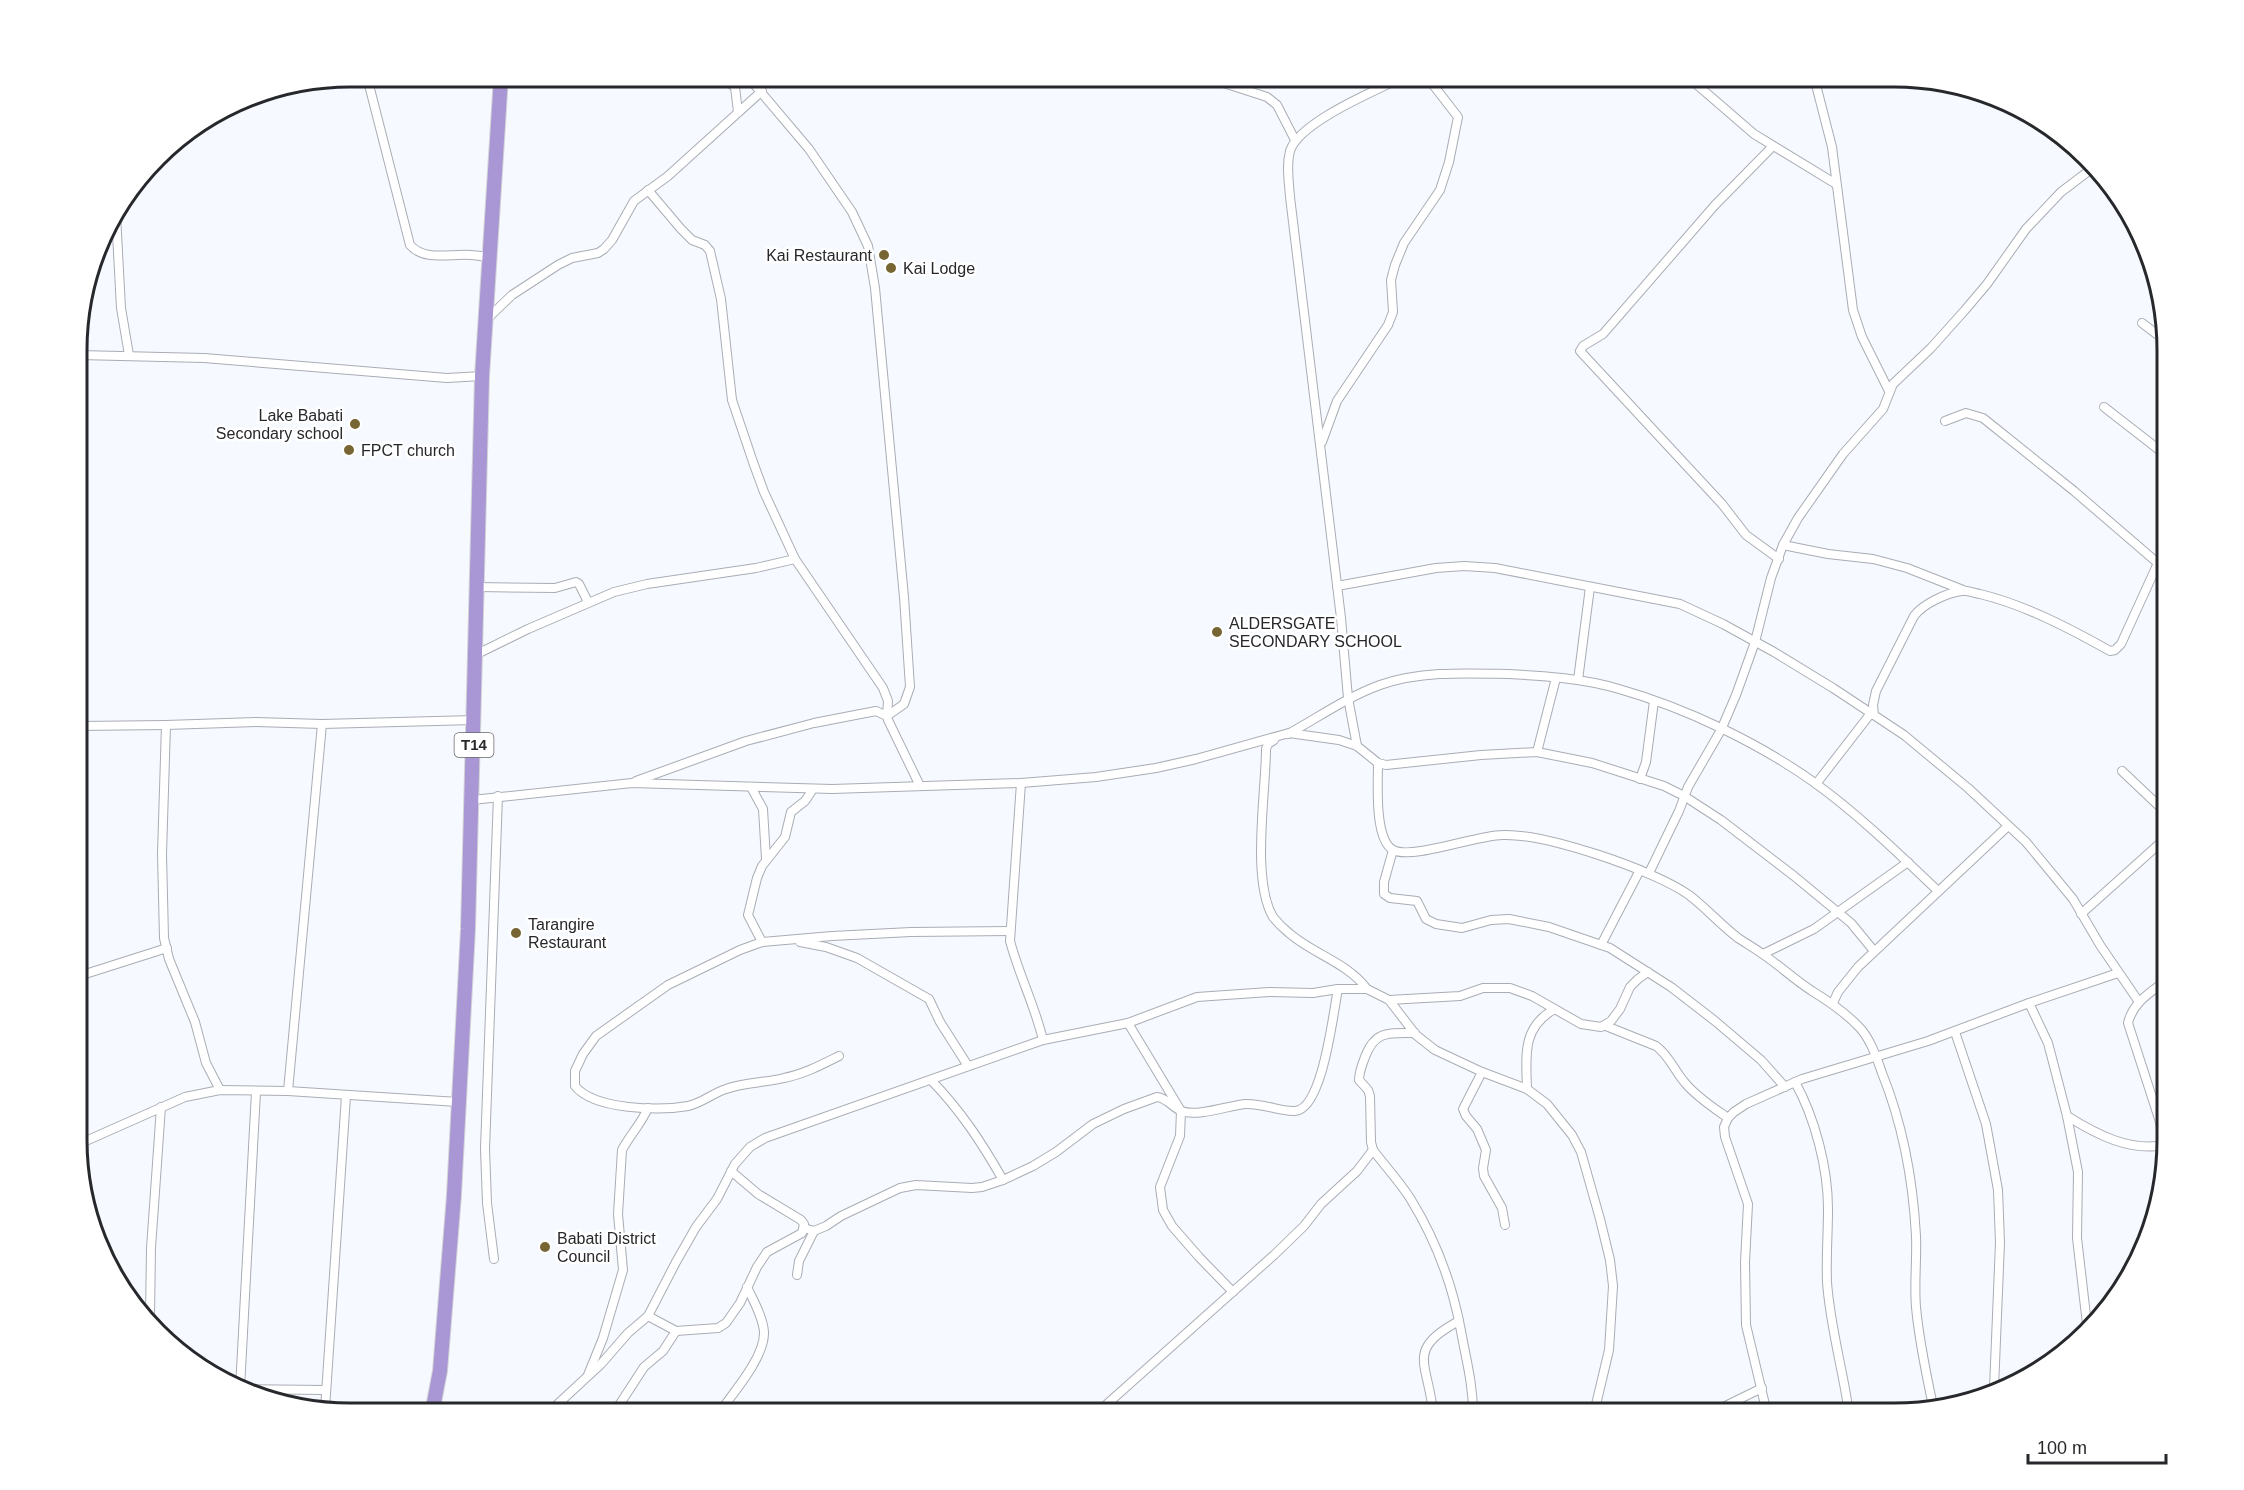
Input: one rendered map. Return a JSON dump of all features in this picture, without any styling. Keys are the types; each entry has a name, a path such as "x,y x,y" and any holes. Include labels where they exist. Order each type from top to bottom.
{"highway":[{"name":"T14","path":"434,1403 440,1371 449,1271 468,929 482,376 500,87"}],"street":[{"path":"370,87 410,246 415,251 428,256 473,255 490,258"},
{"path":"735,87 738,112"},
{"path":"758,87 815,158 852,212 868,246 875,288 904,597 910,687 904,704 887,716"},
{"path":"1237,87 1267,97 1277,105 1295,140"},
{"path":"1357,746 1348,698 1288,164 1295,140 1317,121 1382,87"},
{"path":"1320,446 1337,401 1388,325 1394,302 1391,280 1400,252 1440,190 1449,162 1458,117 1435,87"},
{"path":"1700,87 1737,122 1836,184"},
{"path":"1817,87 1832,147 1853,310 1862,337 1888,392"},
{"path":"485,321 506,300 546,272 572,258 598,253 604,249 612,240 631,204 668,176 762,91"},
{"path":"1773,146 1715,205 1603,334 1583,346 1580,351 1722,504 1746,535 1779,559"},
{"path":"1601,945 1644,872 1720,730 1755,642 1771,578 1783,545 1798,518 1838,460 1883,409 1893,384 1931,348 1980,293 2026,229 2061,192 2088,172"},
{"path":"648,190 681,229 710,251 721,299 732,399 764,492 795,559 883,688 888,701 887,716 890,728 920,786"},
{"path":"117,229 121,308 129,355"},
{"path":"2142,323 2156,334"},
{"path":"87,354 204,358 447,378 482,376"},
{"path":"2104,407 2157,448"},
{"path":"1945,421 1966,413 1983,418 2074,491 2157,562"},
{"path":"1783,545 1828,554 1873,559 1907,568 1963,590 2000,599 2035,613 2110,651 2115,650 2121,644 2157,565"},
{"path":"475,655 588,602 647,584 756,568 795,559"},
{"path":"1337,586 1414,572 1464,566 1495,568 1680,604 1755,642 1816,677 1904,735 1968,788 2026,843 2073,899 2118,973 2139,1002"},
{"path":"477,587 543,589 576,582 588,602"},
{"path":"1578,680 1590,588"},
{"path":"1816,784 1872,714 1876,691 1917,611 1947,595 1963,590"},
{"path":"1596,1403 1609,1350 1614,1304 1610,1260 1577,1144 1560,1118 1547,1104 1527,1089 1482,1072 1435,1050 1414,1033 1389,1000 1367,988 1355,976 1290,934 1273,916 1265,891 1260,846 1268,744 1348,698 1383,684 1443,673 1556,678 1618,688 1695,717 1766,751 1816,784 1908,862 1938,891"},
{"path":"1537,752 1556,678"},
{"path":"1640,778 1646,762 1654,701"},
{"path":"632,783 746,741 814,723 876,711 887,716"},
{"path":"87,726 474,720"},
{"path":"288,1091 311,820 322,724"},
{"path":"166,726 162,854 164,938 169,959 195,1022 206,1063 220,1090"},
{"path":"472,800 632,783 813,789 1021,783 1096,777 1156,768 1289,733 1339,740 1357,746 1378,763 1398,765 1481,755 1537,752 1592,763 1640,778 1684,796 1721,820 1794,876 1851,923 1874,951"},
{"path":"1378,763 1383,837 1393,850 1400,853 1415,852 1501,835 1516,836 1559,844 1644,872 1688,895 1738,938 1812,991 1833,1003 1862,1030 1889,1089 1913,1190 1916,1305 1920,1344 1932,1400"},
{"path":"2121,771 2157,804"},
{"path":"1021,783 1010,931 1015,959 1036,1011 1043,1040"},
{"path":"751,787 763,809 766,859"},
{"path":"762,942 749,919 748,911 757,878 766,859 781,845 791,812 803,803 813,789"},
{"path":"494,1258 487,1203 485,1149 498,796"},
{"path":"1833,1003 1844,983 1874,951 2008,826"},
{"path":"2081,914 2157,846"},
{"path":"1393,850 1384,882 1384,894 1390,898 1417,901 1422,913 1430,922 1462,928 1491,920 1509,919 1549,927 1601,945 1648,972 1706,1014 1754,1053 1785,1087"},
{"path":"1763,954 1814,929 1908,862"},
{"path":"839,1056 817,1067 783,1079 726,1089 691,1106 666,1109 596,1101 580,1093 575,1086 575,1071 583,1054 596,1036 668,985 740,950 762,942 911,932 1010,931"},
{"path":"791,940 826,947 857,958 929,999 940,1022 968,1066"},
{"path":"87,973 166,948"},
{"path":"1606,1026 1620,1009 1630,987 1648,972"},
{"path":"1765,1403 1746,1325 1745,1262 1748,1204 1725,1137 1728,1118 1746,1104 1795,1082 1954,1032 2029,1003 2118,973"},
{"path":"559,1403 587,1378 628,1333 648,1316 696,1227 717,1199 731,1171 750,1147 765,1138 1043,1040 1075,1036 1128,1023 1197,997 1269,992 1313,993 1367,988"},
{"path":"1389,1000 1460,996 1483,988 1510,988 1532,996 1553,1010 1591,1027 1606,1026 1656,1046 1662,1050 1687,1085 1704,1101 1728,1118"},
{"path":"2157,988 2133,1009 2128,1023 2157,1114"},
{"path":"804,1228 814,1231 826,1226 841,1216 900,1188 916,1185 972,1188 1003,1180 1056,1152 1093,1124 1124,1109 1160,1096 1181,1111 1208,1112 1257,1103 1293,1111 1305,1108 1321,1076 1338,989"},
{"path":"2029,1003 2048,1043 2067,1116 2078,1172 2077,1238 2086,1319"},
{"path":"1527,1089 1530,1038 1536,1022 1553,1010"},
{"path":"1128,1023 1181,1111 1180,1136 1160,1187 1160,1198 1172,1226 1233,1292"},
{"path":"1954,1032 1986,1124 1996,1179 2000,1243 1994,1383"},
{"path":"1414,1033 1391,1033 1376,1038 1371,1043 1362,1064 1359,1080 1370,1096 1373,1150 1409,1197 1449,1277 1472,1384 1473,1403"},
{"path":"1482,1072 1463,1109 1477,1129 1486,1150 1484,1176 1502,1208 1505,1225"},
{"path":"931,1080 953,1102 980,1138 1003,1180"},
{"path":"1795,1082 1810,1113 1823,1165 1828,1206 1827,1283 1847,1403"},
{"path":"87,1140 185,1097 220,1090 288,1091 458,1102"},
{"path":"241,1379 256,1092"},
{"path":"325,1402 346,1096"},
{"path":"150,1311 151,1248 161,1107"},
{"path":"587,1378 603,1338 623,1270 618,1214 622,1150 639,1127 648,1108"},
{"path":"2067,1116 2111,1140 2152,1148 2157,1147"},
{"path":"1108,1403 1304,1226 1321,1204 1357,1171 1373,1150"},
{"path":"731,1171 758,1194 801,1220 804,1228"},
{"path":"648,1316 676,1331 718,1328 726,1323 767,1252 776,1245 797,1237 804,1228"},
{"path":"797,1275 799,1261 814,1231"},
{"path":"726,1403 757,1358 762,1344 764,1330 747,1287"},
{"path":"1432,1403 1431,1388 1422,1359 1424,1351 1435,1337 1460,1322"},
{"path":"621,1403 644,1367 663,1351 676,1331"},
{"path":"1731,1403 1762,1388"},
{"path":"267,1389 326,1390"}],"place":[{"name":"Kai Restaurant","path":"884,255"},
{"name":"Kai Lodge","path":"891,268"},
{"name":"Lake Babati Secondary school","path":"355,424"},
{"name":"FPCT church","path":"349,450"},
{"name":"ALDERSGATE SECONDARY SCHOOL","path":"1217,632"},
{"name":"Tarangire Restaurant","path":"516,933"},
{"name":"Babati District Council","path":"545,1247"}]}
